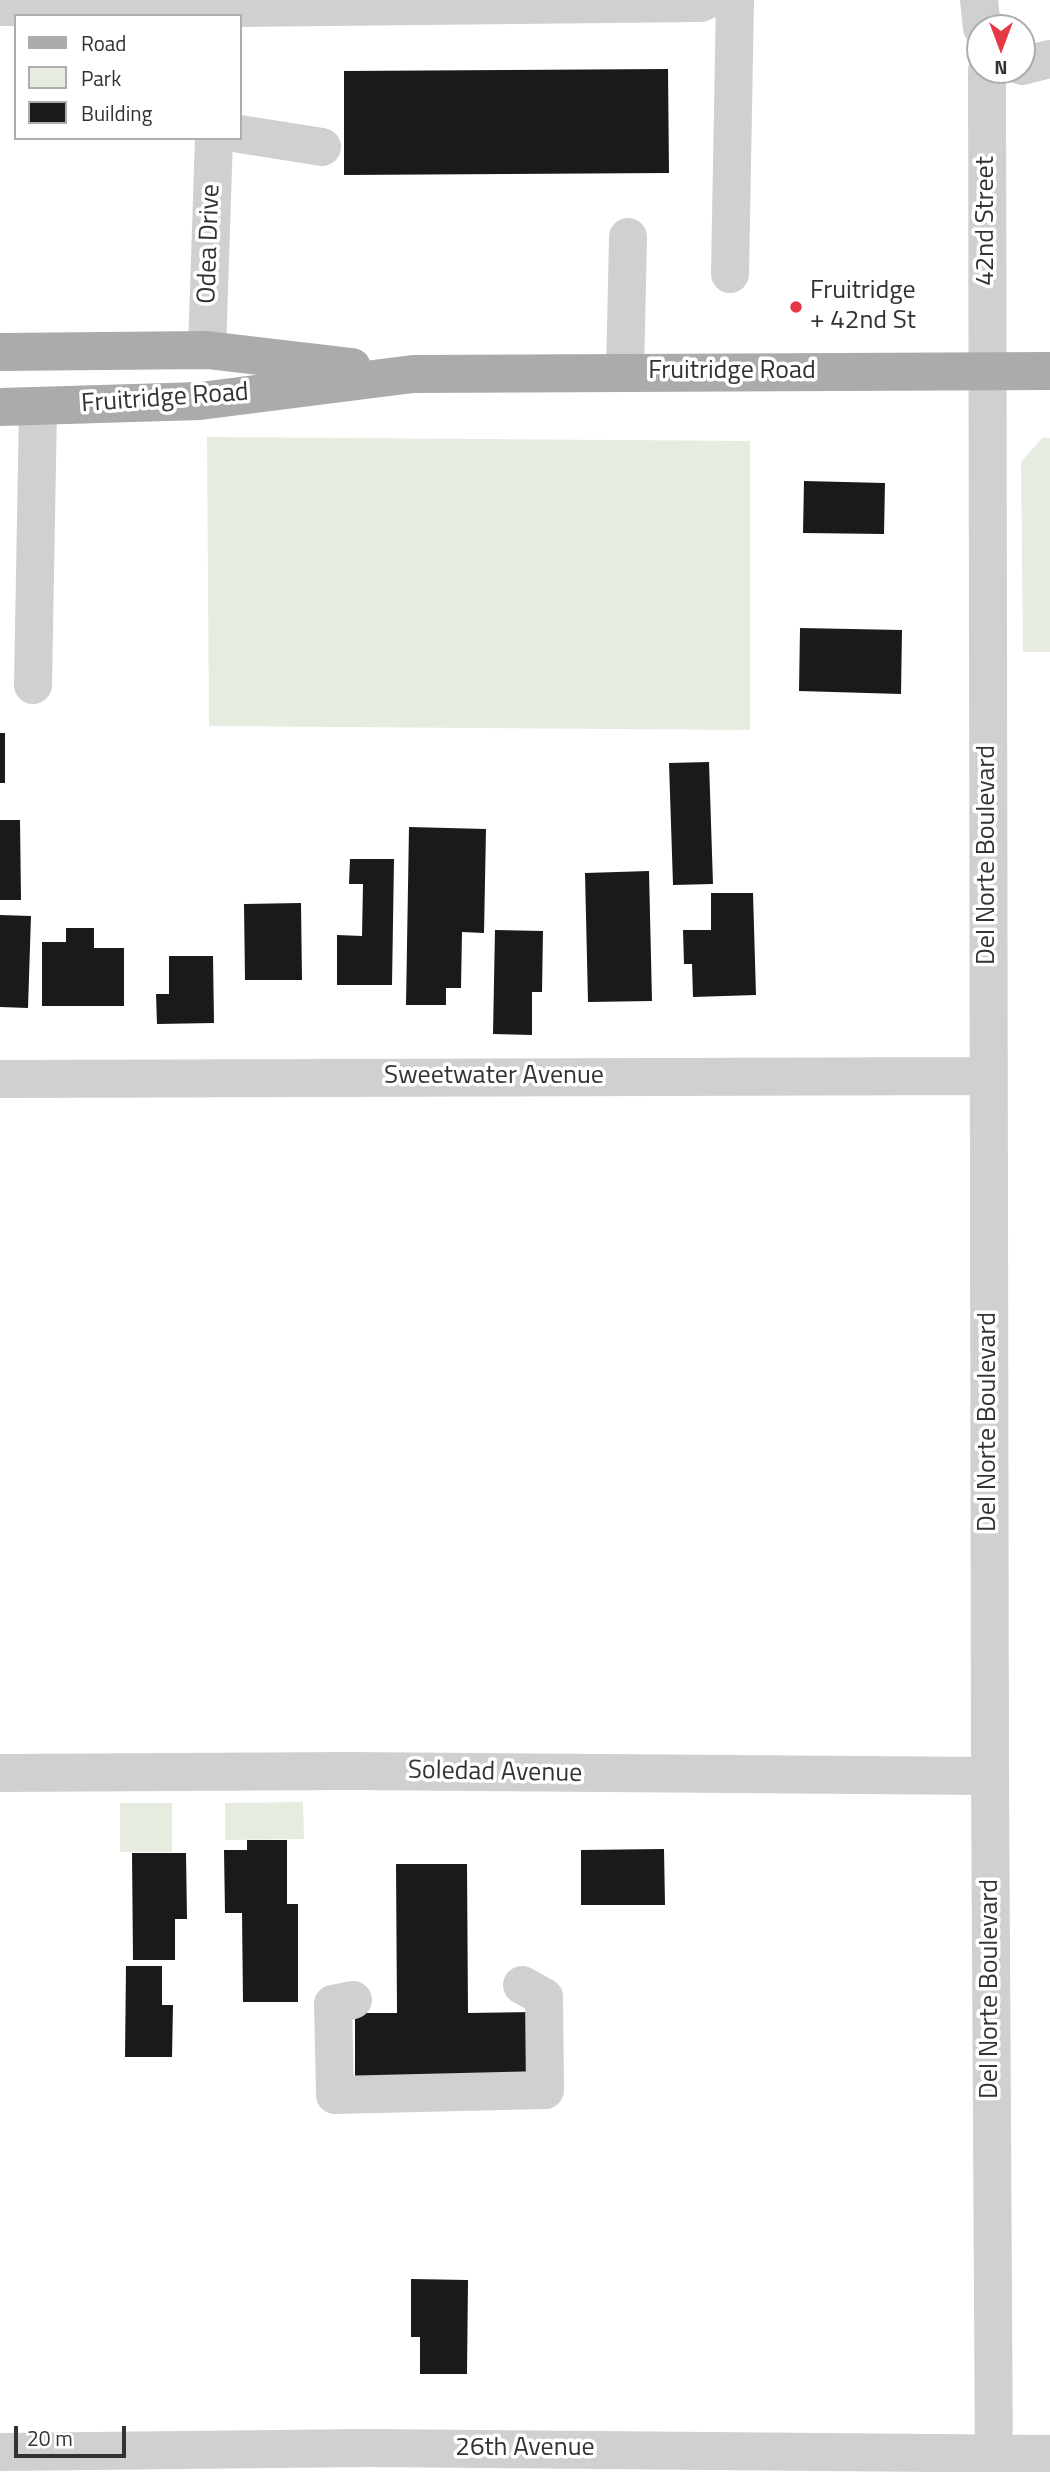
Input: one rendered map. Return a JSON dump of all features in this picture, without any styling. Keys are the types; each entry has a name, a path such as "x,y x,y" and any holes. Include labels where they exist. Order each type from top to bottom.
{"main road":[{"name":"Fruitridge Road","path":"0,352 207,350 413,374"},
{"name":"Fruitridge Road","path":"0,407 200,401 413,374 1050,371"}],"street":[{"path":"0,6 196,8 701,3 707,0"},
{"path":"730,274 735,0"},
{"name":"42nd Street","path":"986,371 1000,84"},
{"path":"242,134 322,146"},
{"name":"Odea Drive","path":"207,350 214,140"},
{"path":"625,372 628,237"},
{"name":"Del Norte Boulevard","path":"986,371 994,2462"},
{"path":"33,685 38,407"},
{"name":"Sweetwater Avenue","path":"0,1079 988,1076"},
{"name":"Soledad Avenue","path":"0,1773 349,1771 990,1776"},
{"path":"353,2000 333,2004 335,2095 545,2090 544,1997 522,1985"},
{"name":"26th Avenue","path":"0,2452 368,2460 994,2462 1050,2454"}],"green space":[{"path":"207,437 750,441 750,730 209,726"},
{"path":"1042,438 1050,438 1050,652 1023,652 1021,462"},
{"path":"303,1802 304,1839 225,1840 225,1803"},
{"path":"120,1803 172,1803 172,1852 120,1852"}],"building":[{"path":"668,69 669,173 344,175 344,71"},
{"path":"804,481 885,483 884,534 803,533"},
{"path":"800,628 902,630 901,694 799,691"},
{"path":"0,733 5,733 5,783 0,783"},
{"path":"709,762 713,884 673,885 669,763"},
{"path":"0,820 20,820 21,900 0,900"},
{"path":"409,827 486,829 484,933 462,932 461,988 446,988 446,1005 406,1005"},
{"path":"350,859 394,859 392,985 337,985 337,935 362,936 363,884 349,884"},
{"path":"649,871 652,1001 588,1002 585,873"},
{"path":"711,893 753,893 756,995 693,997 692,964 684,964 683,930 711,930"},
{"path":"301,903 302,980 245,980 244,904"},
{"path":"0,915 31,916 28,1008 0,1007"},
{"path":"66,928 94,928 94,948 124,948 124,1006 42,1006 42,942 66,942"},
{"path":"495,930 543,931 542,992 532,992 532,1035 493,1034"},
{"path":"169,956 213,956 214,1023 157,1024 156,994 169,994"},
{"path":"247,1840 287,1840 287,1904 298,1904 298,2002 243,2002 242,1913 225,1913 224,1850 247,1850"},
{"path":"664,1849 665,1905 581,1905 581,1850"},
{"path":"132,1853 186,1853 187,1919 175,1919 175,1960 133,1960"},
{"path":"396,1864 467,1864 468,2013 534,2012 534,2076 355,2077 355,2013 397,2013"},
{"path":"126,1966 162,1966 162,2005 173,2005 172,2057 125,2057"},
{"path":"411,2279 468,2280 467,2374 420,2374 420,2337 411,2337"}],"place":[{"name":"Fruitridge + 42nd St","path":"796,307"}]}
